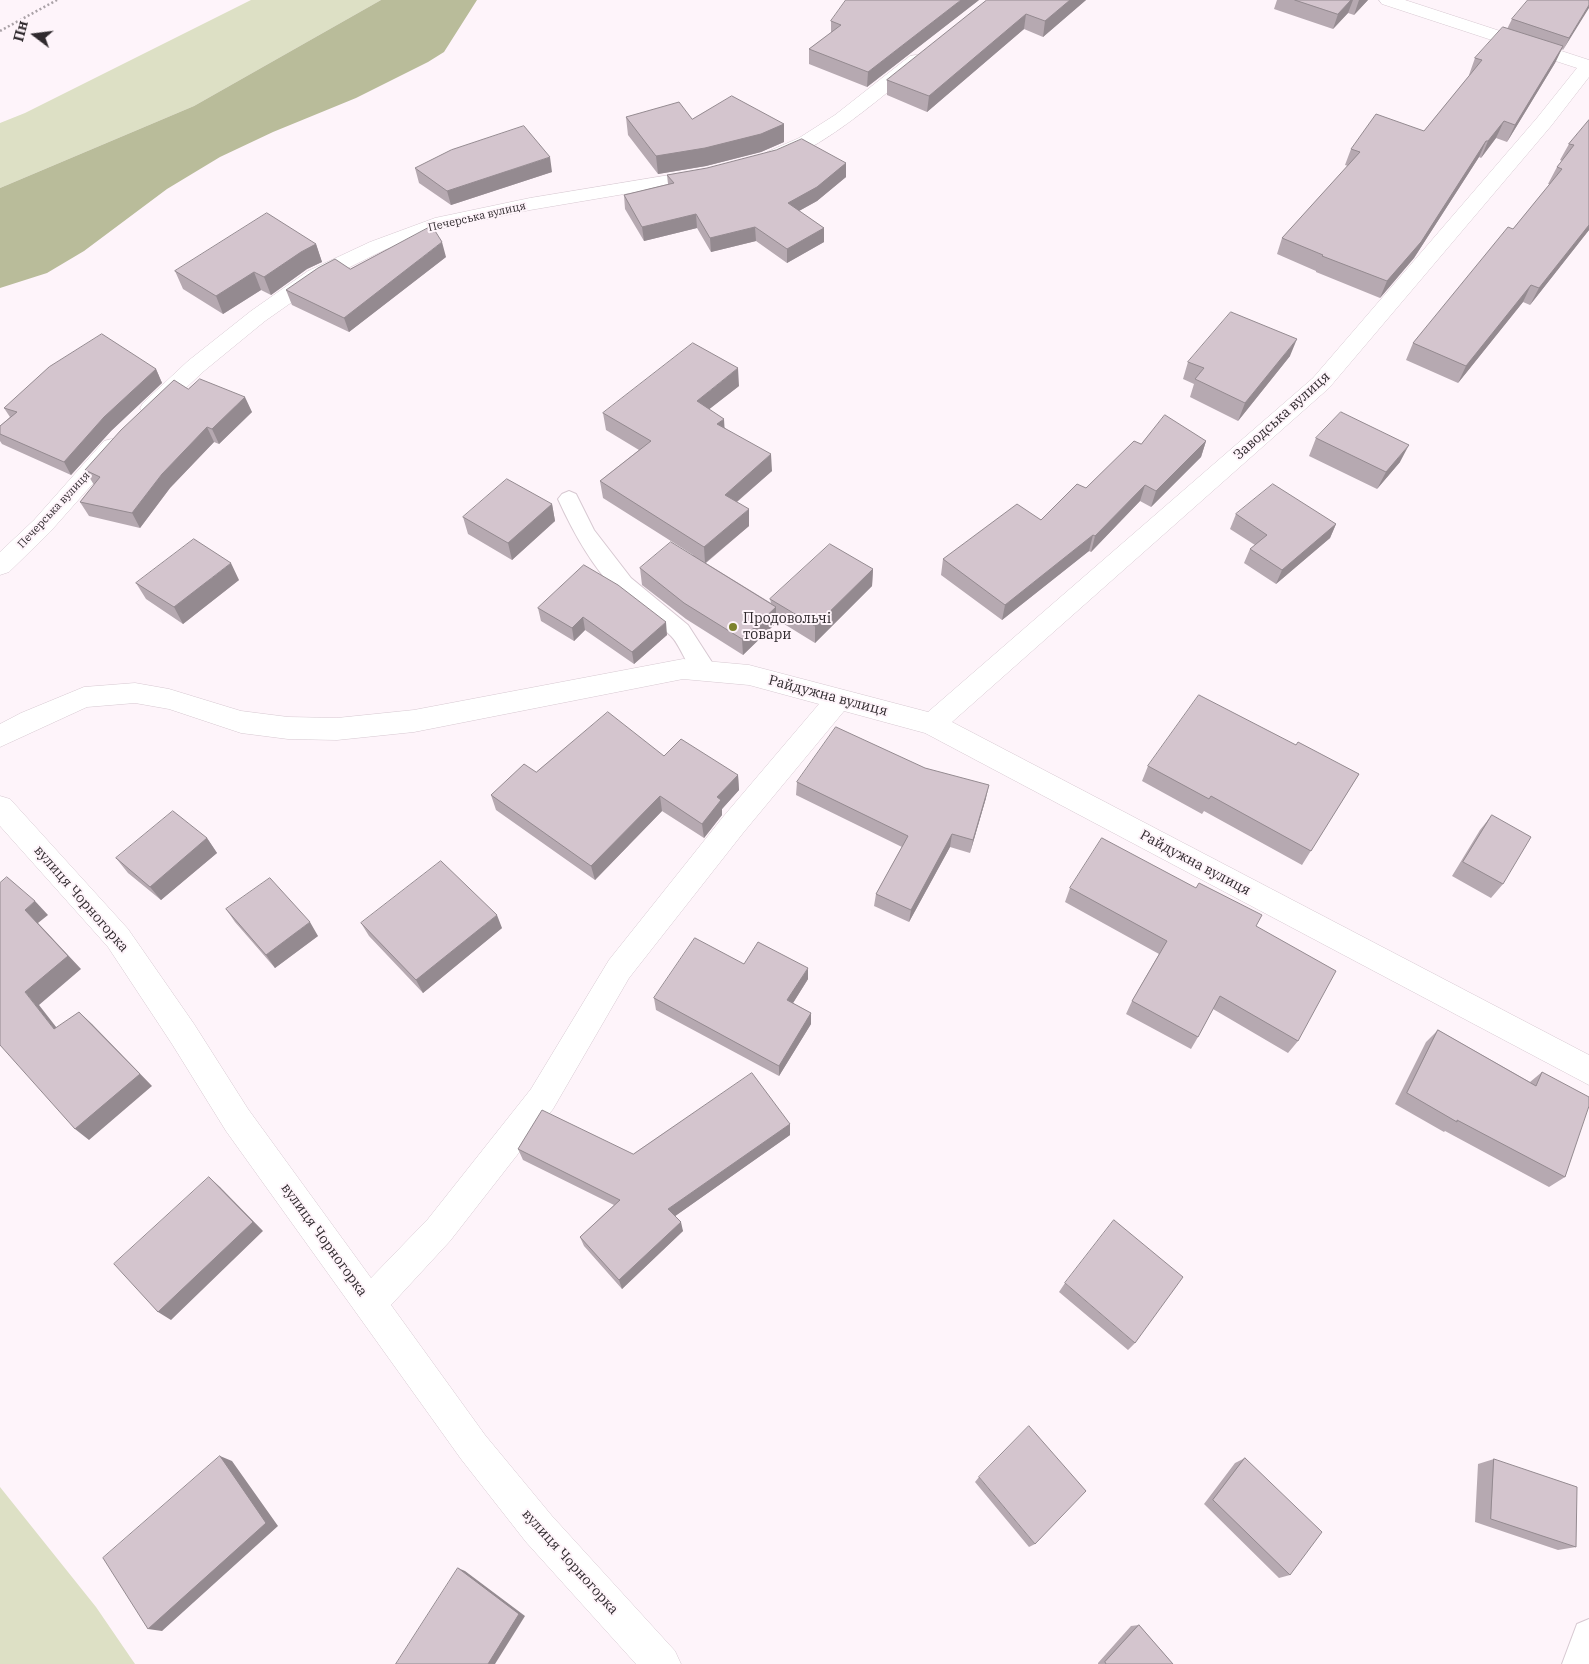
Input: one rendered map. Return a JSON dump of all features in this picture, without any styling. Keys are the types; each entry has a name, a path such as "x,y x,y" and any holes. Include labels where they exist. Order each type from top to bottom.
{"street":[{"path":"1388,0 1589,66"},
{"path":"760,160 806,142 842,119 932,48"},
{"name":"Заводська вулиця","path":"932,724 1321,383 1538,130 1589,66"},
{"name":"Печерська вулиця","path":"0,566 42,526 134,425 196,366 258,316 315,276 377,246 445,222 530,204 627,189 724,170"},
{"name":"Райдужна вулиця","path":"0,736 30,720 84,696 135,693 169,699 241,722 288,728 337,729 414,721 683,668 749,675 932,724 1589,1071"},
{"path":"370,1303 439,1230 542,1099 619,969 732,824 840,698"},
{"name":"вулиця Чорногорка","path":"0,807 118,938 183,1034 237,1120 473,1447 527,1514 662,1664"}],"lane":[{"path":"569,499 586,534 623,584 680,631 706,670"},
{"path":"1579,1664 1589,1636"}],"path":[{"path":"0,30 57,0"}],"green space":[{"path":"251,0 381,0 194,106 0,188 0,123 25,113"},
{"path":"381,0 477,0 444,52 428,62 356,98 273,132 220,157 167,189 84,251 47,273 0,288 0,188 194,106"},
{"path":"0,1487 96,1607 135,1664 0,1664"}],"building":[{"path":"846,0 961,0 868,72 809,49 841,25 831,21"},
{"path":"987,0 1070,0 1045,21 1026,14 929,96 887,80"},
{"path":"1295,0 1351,0 1338,14"},
{"path":"1528,0 1589,0 1589,5 1569,38 1512,19"},
{"path":"1503,27 1563,46 1515,125 1504,121 1486,141 1421,242 1387,281 1282,238 1360,152 1351,149 1376,114 1424,131 1482,60 1475,58"},
{"path":"732,96 784,124 761,134 705,148 656,156 626,117 679,102 692,119"},
{"path":"1589,120 1589,225 1539,288 1531,285 1466,366 1413,343 1508,227 1513,229 1562,169 1557,167 1574,145 1569,144"},
{"path":"524,126 550,157 447,191 415,168 451,150"},
{"path":"802,139 846,163 817,187 788,203 824,228 787,249 755,227 710,238 696,214 642,227 624,195 674,183 667,175 707,168 776,150"},
{"path":"267,213 316,244 264,277 254,272 216,296 175,271"},
{"path":"432,226 442,242 344,318 286,290 335,259 350,269"},
{"path":"1231,312 1297,339 1245,403 1195,379 1204,368 1188,362"},
{"path":"102,334 156,369 104,417 64,462 0,434 0,426 17,412 4,408 49,367"},
{"path":"693,343 738,368 697,401 724,419 717,424 771,454 725,495 749,509 704,547 600,481 651,441 603,413"},
{"path":"200,379 245,397 212,429 207,427 162,474 132,513 80,502 100,477 85,470 121,430 174,380 188,389"},
{"path":"1341,412 1409,445 1386,472 1316,438"},
{"path":"1165,415 1206,441 1156,491 1145,485 1095,536 1093,535 1005,605 943,559 1017,504 1041,520 1077,484 1086,488 1134,441 1141,444"},
{"path":"507,479 552,504 508,543 463,517"},
{"path":"1273,484 1336,524 1282,570 1250,549 1267,535 1236,514"},
{"path":"194,539 231,563 174,607 136,583"},
{"path":"671,542 776,607 742,639 684,603 640,568"},
{"path":"830,544 873,569 815,626 770,599"},
{"path":"584,565 618,585 666,622 632,652 583,617 572,628 538,608"},
{"path":"1199,695 1296,745 1298,742 1359,774 1311,851 1211,796 1209,799 1148,766"},
{"path":"608,712 664,756 681,739 738,775 717,797 721,800 702,824 660,796 591,866 491,795 524,764 536,772"},
{"path":"836,727 925,768 989,785 973,840 952,834 911,910 876,894 908,836 797,782"},
{"path":"173,811 207,838 150,887 116,858"},
{"path":"1492,815 1531,837 1503,884 1463,862"},
{"path":"1102,838 1196,888 1199,883 1262,915 1256,926 1336,971 1298,1041 1220,996 1198,1037 1132,1001 1167,941 1070,888"},
{"path":"441,861 497,915 416,980 361,923"},
{"path":"7,877 35,901 25,910 68,956 25,992 54,1029 79,1012 140,1074 75,1129 0,1045 0,883"},
{"path":"270,878 310,922 266,955 226,909"},
{"path":"695,938 744,964 758,942 808,968 787,1000 811,1013 779,1066 654,998"},
{"path":"1438,1030 1536,1086 1542,1072 1589,1097 1589,1106 1565,1177 1457,1120 1457,1122 1407,1093"},
{"path":"752,1073 790,1124 668,1209 681,1222 619,1280 580,1237 620,1200 518,1149 542,1110 633,1154"},
{"path":"209,1177 253,1222 158,1312 114,1264"},
{"path":"1114,1220 1183,1277 1135,1343 1065,1283"},
{"path":"1029,1426 1086,1491 1035,1544 979,1477"},
{"path":"220,1456 266,1523 148,1629 103,1558"},
{"path":"1245,1458 1322,1532 1290,1575 1213,1500"},
{"path":"1494,1459 1577,1487 1576,1547 1491,1519"},
{"path":"458,1568 519,1614 488,1664 396,1664"},
{"path":"1139,1625 1173,1664 1106,1664 1105,1662"}],"place":[{"name":"Продовольчі товари","path":"733,627"}]}
